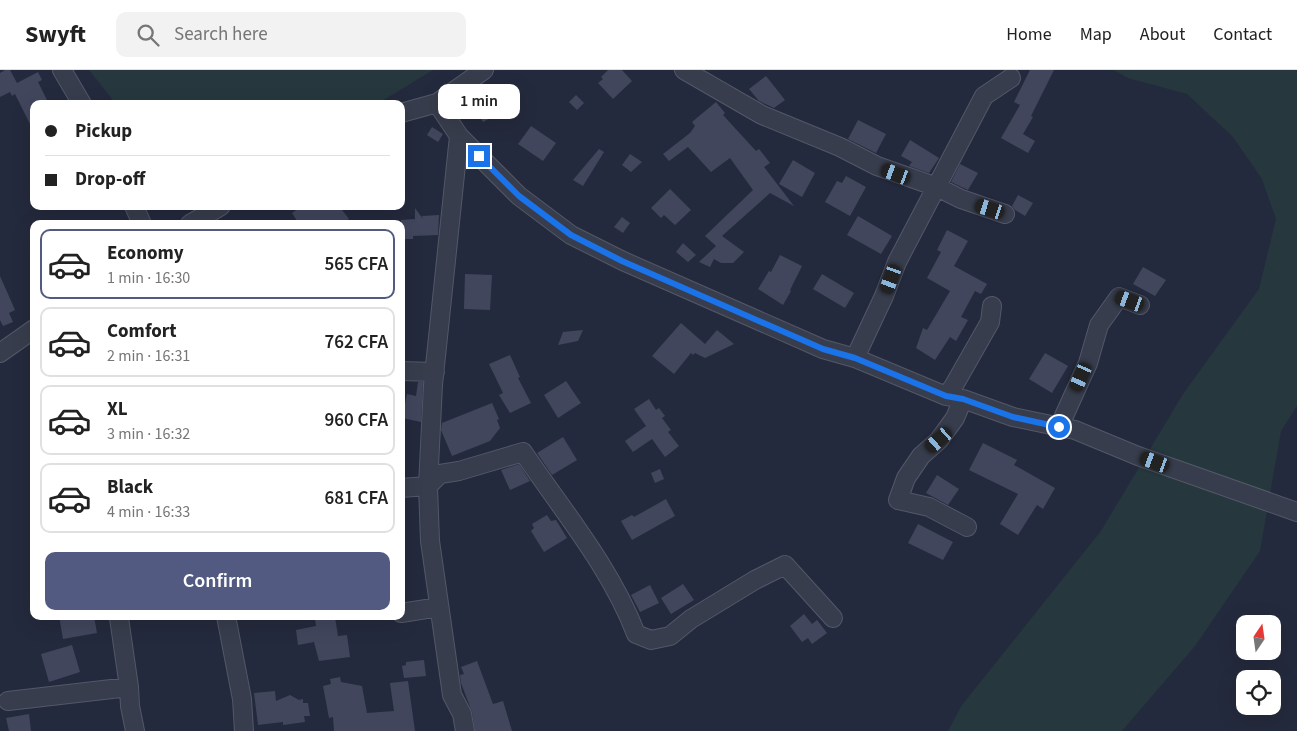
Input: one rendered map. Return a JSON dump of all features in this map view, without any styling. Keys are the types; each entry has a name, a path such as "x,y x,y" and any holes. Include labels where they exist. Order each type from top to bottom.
{"street":[{"path":"62,70 80,100"},
{"path":"405,112 437,103 484,70"},
{"path":"684,70 762,115 840,147 877,166 938,187 961,199 1005,214"},
{"path":"855,358 884,296 897,262 984,96 1011,78"},
{"path":"437,103 459,136 519,196 571,235 622,261 823,349 855,358 946,396 963,399 1013,417 1075,430 1175,470 1297,512"},
{"path":"459,136 434,372 428,486 430,540 439,607 452,695 462,714 464,731"},
{"path":"197,220 214,210"},
{"path":"1059,427 1088,363 1099,325 1110,308 1119,297 1140,305"},
{"path":"946,396 990,322 992,306"},
{"path":"0,353 30,332"},
{"path":"405,371 434,372"},
{"path":"963,399 955,418 939,440 920,456 906,478 898,500 929,507 967,527"},
{"path":"405,488 428,486 440,474 460,471 523,452 603,568 616,590 636,634 651,640 670,636 691,619 739,589 785,565 834,618"},
{"path":"405,612 439,607"},
{"path":"119,620 135,731"},
{"path":"227,620 242,699 244,731"},
{"path":"8,701 129,687"}],"shaded area":[{"path":"89,70 433,70 384,100 113,100"},
{"path":"1114,70 1297,70 1297,406 1281,431 1260,551 1195,646 1122,731 948,731 962,705 1101,531 1183,394 1259,289 1276,219 1262,179 1233,137 1187,94 1128,78"}],"building":[{"path":"10,70 17,83 38,72 42,80 38,82 47,100 30,100 30,124 15,94 12,96 10,92 0,97 0,73"},
{"path":"608,70 622,70 632,81 613,99 598,83 603,79 601,77"},
{"path":"1030,70 1054,70 1031,116 1033,117 1023,134 1035,141 1028,153 1001,138 1020,105 1014,102"},
{"path":"766,76 785,100 774,108 759,101 749,89"},
{"path":"576,95 584,103 577,110 569,102"},
{"path":"487,102 494,116 483,122 475,108"},
{"path":"716,102 725,113 723,115 756,151 759,149 770,163 764,167 794,206 770,193 722,236 744,252 733,263 721,263 714,259 710,267 699,262 716,246 705,236 753,190 730,158 711,172 688,147 669,161 663,154 690,133 695,126 692,122"},
{"path":"858,120 886,134 876,153 848,139"},
{"path":"531,126 556,143 543,161 518,144"},
{"path":"432,127 443,134 438,142 427,135"},
{"path":"910,140 939,158 929,173 909,166 912,162 901,156"},
{"path":"599,149 604,152 583,186 573,180"},
{"path":"630,154 642,162 631,172 622,165"},
{"path":"793,160 815,173 802,197 779,184"},
{"path":"960,164 978,173 968,190 951,182"},
{"path":"846,176 866,187 850,216 825,202 837,181 842,183"},
{"path":"670,189 691,210 675,225 664,215 661,218 651,208"},
{"path":"1018,195 1033,203 1025,216 1012,206"},
{"path":"415,208 423,219 422,216 439,215 438,235 413,236 413,239 405,239 405,220 401,220 415,219"},
{"path":"296,210 342,210 349,219 296,220 292,213"},
{"path":"858,216 892,236 881,254 847,235"},
{"path":"622,217 630,223 623,233 614,227"},
{"path":"947,230 968,241 954,266 987,284 981,294 975,291 961,317 968,320 956,341 950,337 935,360 916,348 923,328 927,330 950,291 927,278 941,252 937,250"},
{"path":"683,243 696,255 688,262 676,252"},
{"path":"780,255 802,266 783,305 758,289 769,271 771,272"},
{"path":"1143,267 1166,280 1155,296 1133,284"},
{"path":"465,274 492,275 490,310 464,309"},
{"path":"822,274 854,293 845,308 813,289"},
{"path":"0,276 15,310 9,313 13,322 3,326 0,320"},
{"path":"681,323 705,344 717,330 734,344 705,358 691,353 674,374 652,356"},
{"path":"583,330 578,341 558,345 563,332"},
{"path":"1045,353 1068,366 1052,393 1029,379"},
{"path":"510,355 520,377 518,378 531,403 510,413 499,395 503,393 489,364"},
{"path":"566,381 581,403 558,418 544,395"},
{"path":"418,382 423,382 421,422 405,419 407,394 416,396"},
{"path":"649,399 656,410 659,408 665,416 662,418 671,430 668,432 679,446 665,457 652,439 633,452 625,441 646,426 634,409"},
{"path":"492,403 499,419 497,420 500,428 490,441 452,456 441,430 442,423"},
{"path":"563,437 577,460 552,475 537,453"},
{"path":"983,443 1017,460 1014,465 1055,488 1043,509 1037,505 1018,535 1000,524 1018,494 969,470"},
{"path":"519,464 530,481 510,490 501,470"},
{"path":"660,469 664,479 655,483 651,473"},
{"path":"937,475 959,489 948,505 926,493"},
{"path":"666,499 675,516 632,540 621,521 632,515 634,517"},
{"path":"547,515 551,521 556,520 567,538 544,552 531,531 534,528 532,524"},
{"path":"918,524 953,542 943,560 908,543"},
{"path":"683,584 694,600 671,614 661,598"},
{"path":"650,585 659,603 640,612 631,595"},
{"path":"804,614 812,624 817,620 827,633 812,644 808,638 802,642 790,626"},
{"path":"60,620 95,620 97,633 63,639"},
{"path":"315,620 335,620 338,636 347,635 350,657 319,661 314,642 298,645 296,630 316,626"},
{"path":"72,645 80,672 49,682 41,654"},
{"path":"424,660 426,676 404,678 402,666 406,665 406,662"},
{"path":"477,661 493,704 503,701 512,731 475,731 472,712 461,683 460,675 464,674 461,667"},
{"path":"340,677 341,682 362,686 367,713 394,711 390,683 408,681 415,731 334,731 333,717 329,718 323,686 331,684 330,679"},
{"path":"275,691 276,701 290,695 299,700 303,699 303,703 308,703 310,716 304,716 305,722 283,725 283,722 258,725 254,693"},
{"path":"29,714 31,731 9,731 6,718"}],"route":[{"path":"479,156 519,196 571,235 622,261 823,349 855,358 946,396 963,399 1013,417 1059,427"}]}
